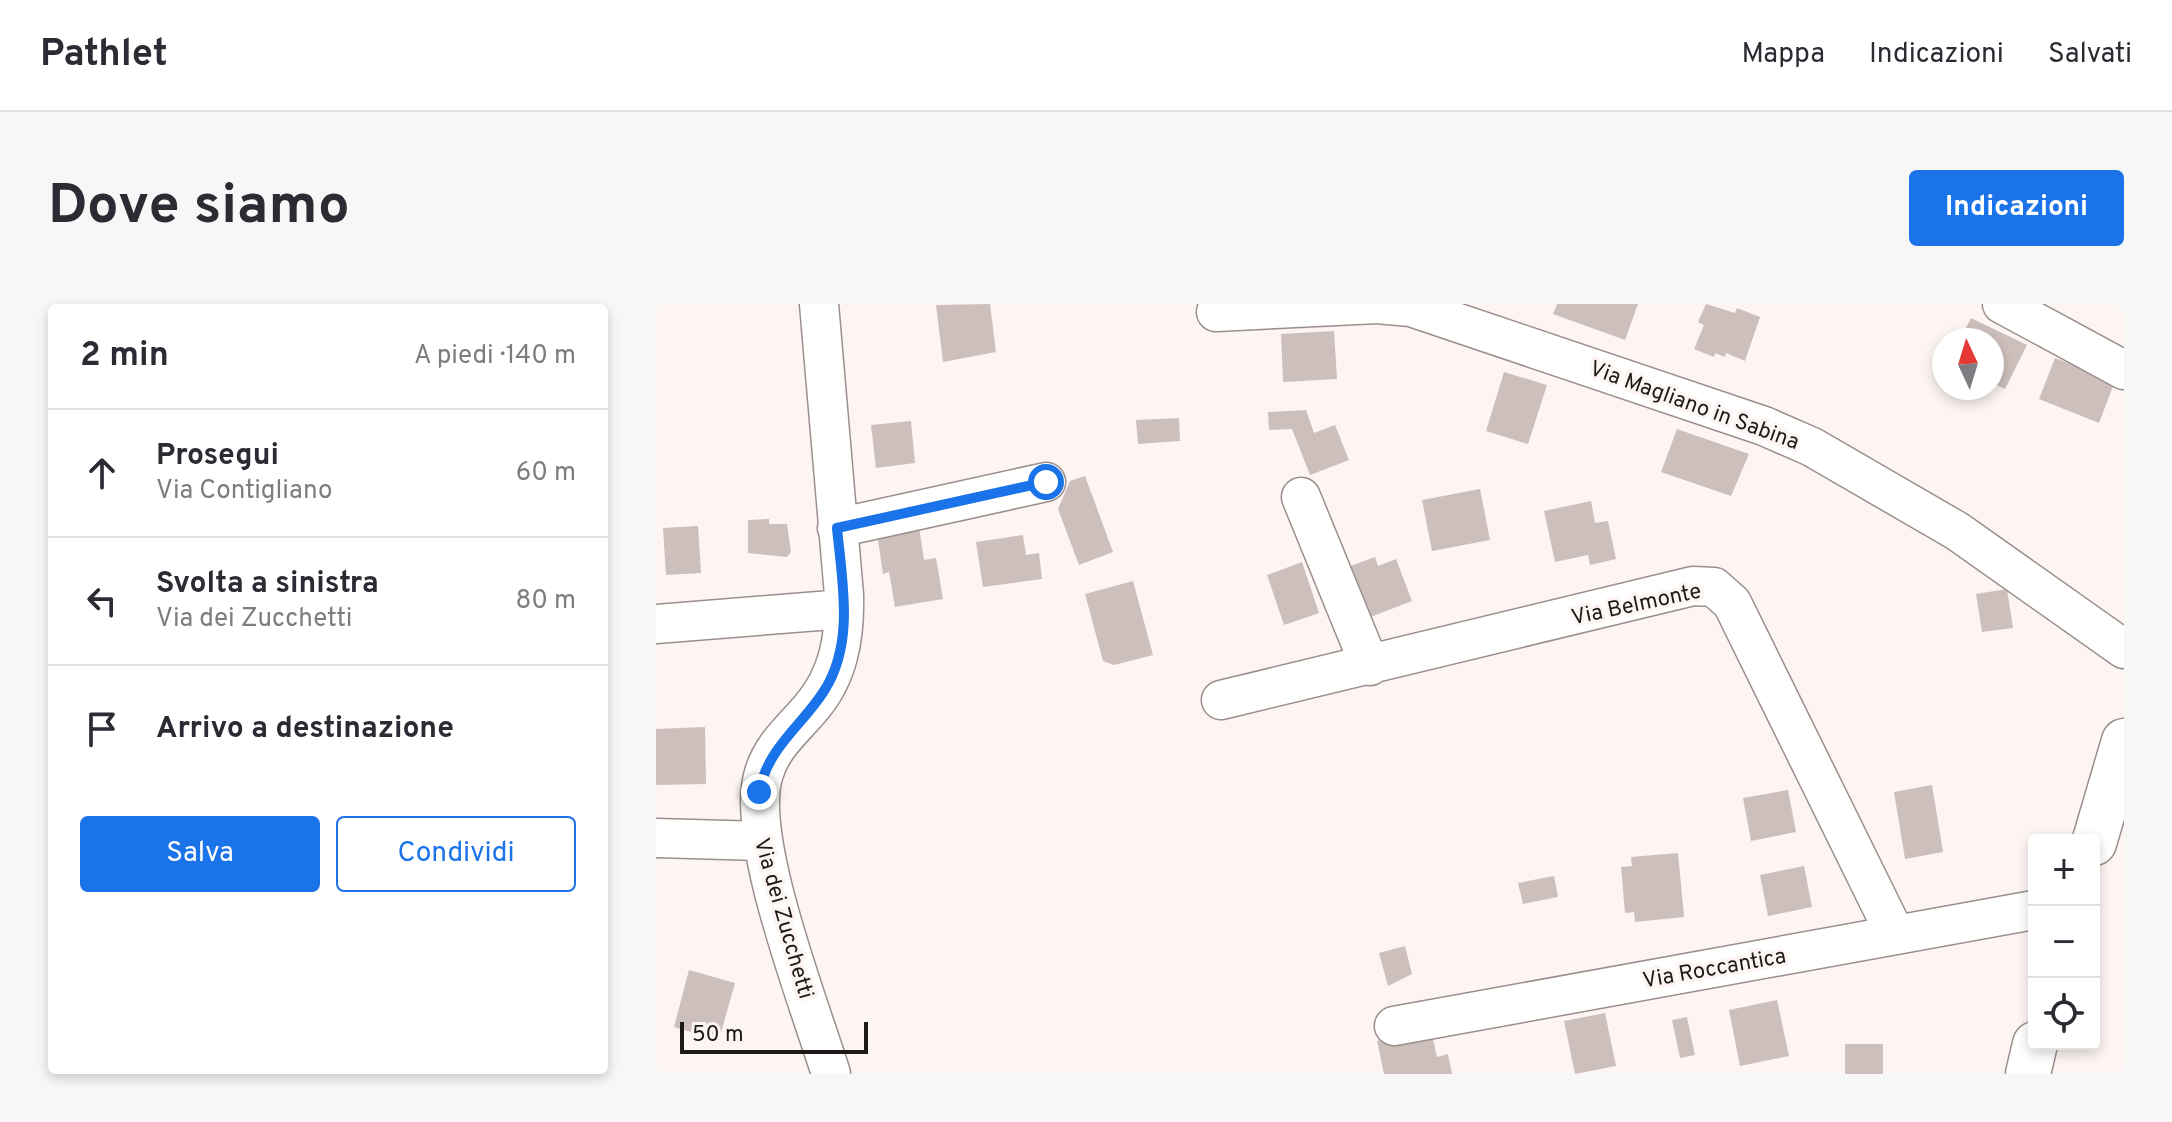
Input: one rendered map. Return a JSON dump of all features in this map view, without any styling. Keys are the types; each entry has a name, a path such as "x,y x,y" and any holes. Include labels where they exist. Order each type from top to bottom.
{"main road":[{"path":"2097,834 2124,741"},
{"path":"2028,1074 2034,1050"}],"street":[{"name":"Via dei Zucchetti","path":"819,304 844,609 841,645 832,676 817,701 777,747 764,773 758,805 761,841 827,1074"},
{"name":"Via Magliano in Sabina","path":"1216,312 1377,304 1411,307 1764,426 1812,447 1957,531 2124,649"},
{"path":"2002,304 2124,370"},
{"path":"837,528 1046,482"},
{"path":"1301,497 1370,666"},
{"name":"Via Belmonte","path":"1221,700 1693,586 1714,587 1732,603 1895,934"},
{"path":"656,624 844,609"},
{"path":"656,838 761,841"},
{"name":"Via Roccantica","path":"1394,1026 2028,911"}],"building":[{"path":"990,304 996,352 943,362 936,305"},
{"path":"1557,304 1638,304 1625,340 1553,314"},
{"path":"1706,304 1735,313 1737,308 1760,317 1745,361 1726,353 1725,357 1715,353 1714,357 1694,349 1704,325 1698,322"},
{"path":"1971,318 1992,328 1966,328"},
{"path":"1334,331 1337,379 1283,382 1281,334"},
{"path":"2004,334 2027,345 2004,389"},
{"path":"2055,358 2115,381 2099,423 2039,399"},
{"path":"1504,372 1547,385 1528,444 1486,431"},
{"path":"1306,410 1314,433 1335,425 1349,460 1310,475 1292,429 1269,430 1268,412"},
{"path":"1179,418 1180,441 1138,444 1136,420"},
{"path":"911,421 915,463 876,468 871,425"},
{"path":"1677,429 1749,454 1731,496 1661,472"},
{"path":"1085,476 1113,552 1079,565 1058,509 1070,481"},
{"path":"1480,489 1490,540 1432,551 1422,500"},
{"path":"1591,501 1595,523 1608,521 1616,559 1590,565 1588,555 1555,562 1544,511"},
{"path":"769,519 769,524 787,524 791,552 787,557 748,553 748,520"},
{"path":"918,520 924,560 936,558 943,599 895,607 889,572 883,574 876,527"},
{"path":"698,526 701,573 666,575 663,528"},
{"path":"1023,535 1026,555 1039,553 1042,579 983,587 976,542"},
{"path":"1375,557 1378,566 1396,559 1412,601 1368,618 1348,567"},
{"path":"1302,562 1319,613 1284,625 1267,575"},
{"path":"1133,581 1153,655 1114,665 1103,661 1085,594"},
{"path":"2007,589 2013,628 1982,632 1976,594"},
{"path":"705,727 706,784 656,785 656,729"},
{"path":"1932,785 1943,852 1905,859 1894,792"},
{"path":"1788,790 1796,832 1751,841 1743,798"},
{"path":"1678,853 1684,917 1635,922 1634,912 1625,913 1621,867 1632,866 1631,857"},
{"path":"1804,866 1812,907 1768,916 1760,875"},
{"path":"1554,876 1558,897 1523,904 1518,883"},
{"path":"1405,946 1412,974 1388,986 1379,953"},
{"path":"689,970 735,983 719,1040 674,1027"},
{"path":"1777,1000 1789,1056 1740,1066 1729,1010"},
{"path":"1605,1013 1616,1066 1575,1074 1564,1021"},
{"path":"1687,1017 1695,1055 1680,1058 1672,1020"},
{"path":"1431,1030 1437,1057 1448,1054 1452,1074 1384,1074 1377,1041"},
{"path":"1845,1044 1883,1044 1883,1074 1845,1074"}],"route":[{"path":"759,792 773,753 823,692 836,666 843,634 844,609 837,528 1046,482"}]}
